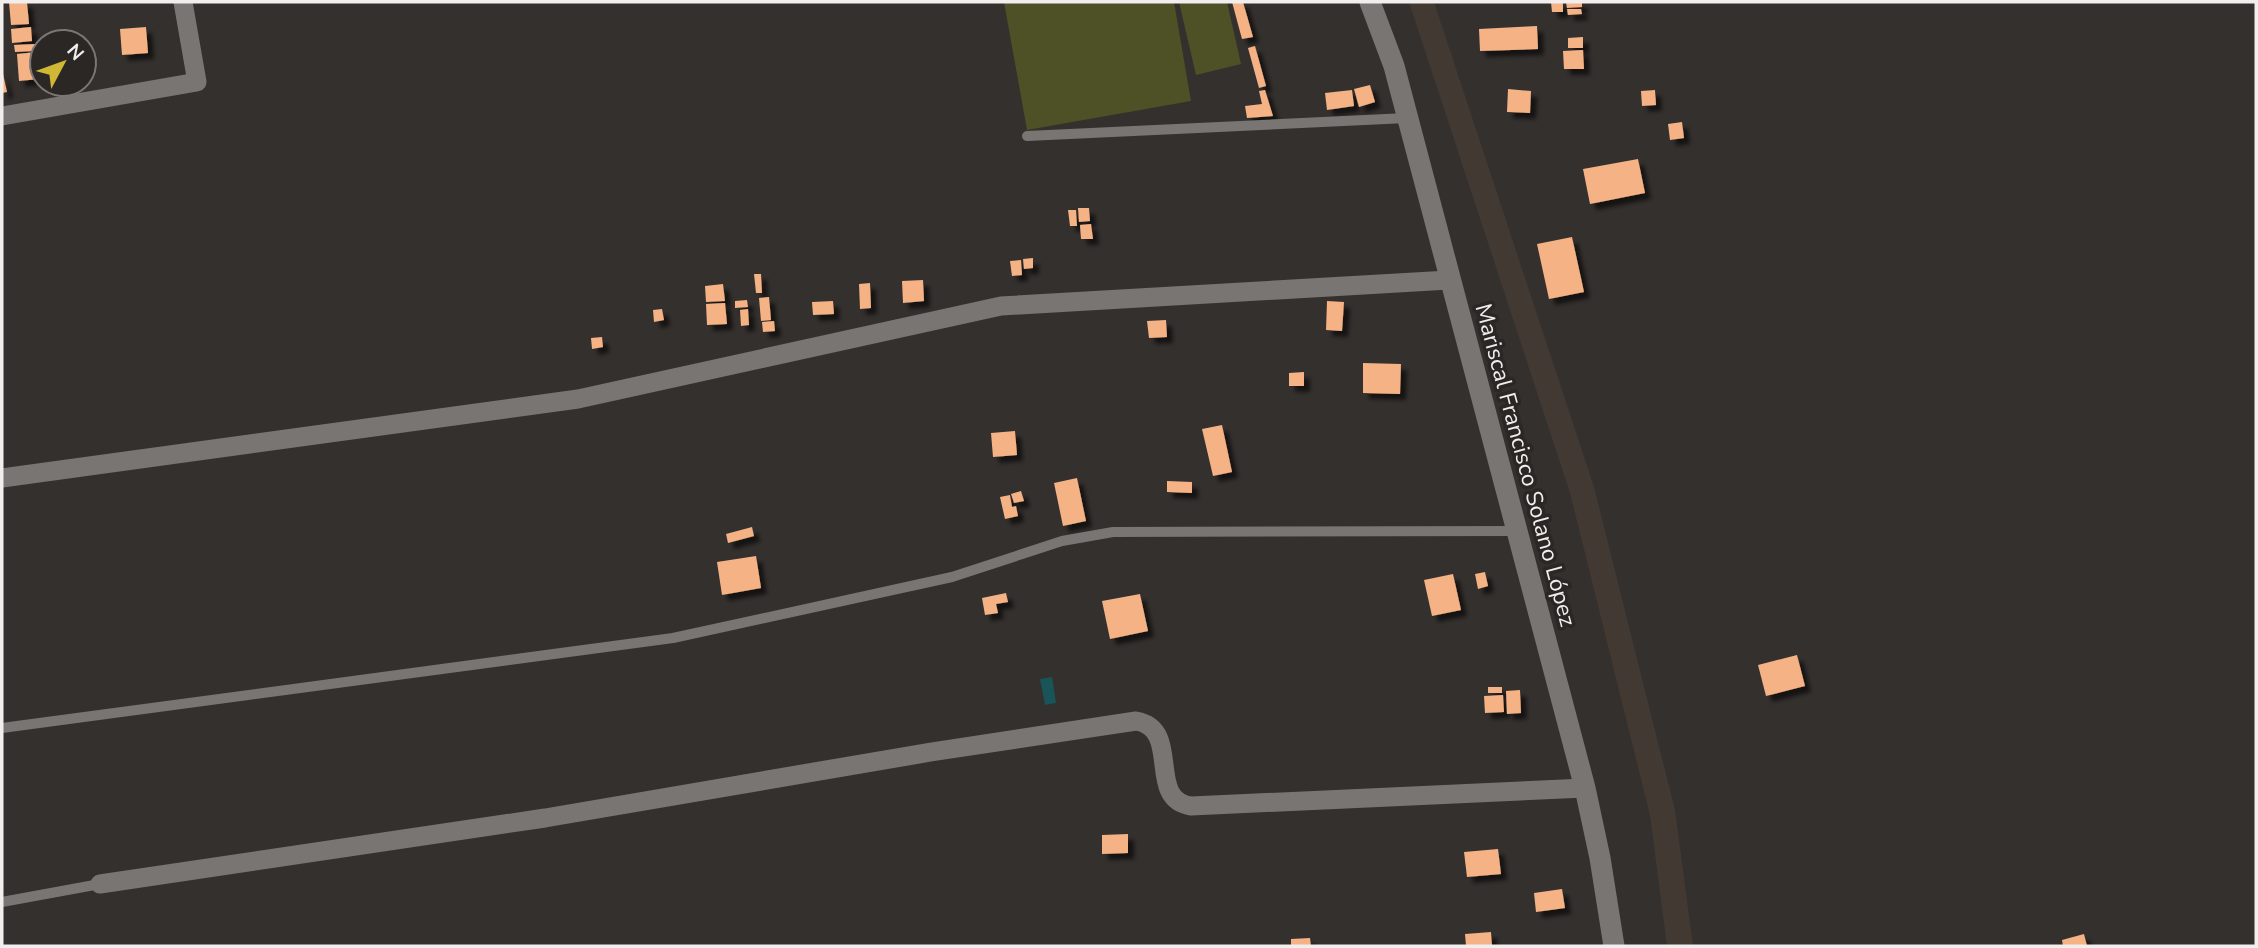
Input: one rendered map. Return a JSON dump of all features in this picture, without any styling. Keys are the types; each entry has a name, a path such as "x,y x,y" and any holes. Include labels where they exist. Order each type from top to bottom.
{"street":[{"path":"2,116 197,82 183,2"},
{"name":"Mariscal Francisco Solano López","path":"1370,2 1394,66 1585,788 1600,858 1614,946"},
{"path":"2,478 578,398 1001,306 1450,280"},
{"path":"100,884 545,818 931,752 1136,721 1149,725 1159,736 1168,790 1175,800 1191,806 1585,788"}],"lane":[{"path":"1027,136 1407,118"},
{"path":"2,728 673,638 953,577 1062,541 1113,532 1516,531"},
{"path":"2,902 100,884"}],"shaded area":[{"path":"1409,2 1434,2 1594,487 1675,810 1693,946 1667,946 1650,815 1570,493"}],"green space":[{"path":"1004,2 1174,2 1191,101 1027,130"},
{"path":"1179,2 1227,2 1241,64 1196,75"}],"water":[{"path":"1052,677 1056,703 1045,705 1040,679"}],"building":[{"path":"9,2 27,2 29,24 11,25"},
{"path":"1232,2 1243,2 1253,37 1242,39"},
{"path":"1551,2 1563,2 1563,12 1552,12"},
{"path":"1566,2 1582,2 1582,7 1567,8"},
{"path":"1567,9 1581,9 1582,14 1568,15"},
{"path":"1537,26 1538,49 1480,51 1479,29"},
{"path":"31,27 28,28 28,41 12,43 11,29"},
{"path":"146,27 148,53 122,55 120,29"},
{"path":"1583,37 1583,48 1568,48 1568,38"},
{"path":"28,44 28,51 15,52 14,45"},
{"path":"1255,46 1266,86 1259,88 1248,48"},
{"path":"1583,50 1584,69 1564,69 1563,51"},
{"path":"28,53 28,80 19,81 17,54"},
{"path":"2,69 7,92 2,93"},
{"path":"1370,85 1375,102 1359,107 1354,89"},
{"path":"1508,89 1531,91 1530,113 1507,112"},
{"path":"1265,90 1273,116 1247,118 1245,106 1262,104 1259,91"},
{"path":"1352,90 1354,106 1327,110 1325,93"},
{"path":"1655,90 1656,105 1642,106 1641,91"},
{"path":"1682,122 1684,138 1670,140 1668,124"},
{"path":"1638,159 1645,193 1590,204 1583,169"},
{"path":"1078,208 1089,208 1090,221 1079,222"},
{"path":"1068,210 1076,210 1077,226 1070,226"},
{"path":"1091,224 1093,239 1081,239 1080,225"},
{"path":"1572,237 1584,292 1549,299 1537,244"},
{"path":"1033,258 1033,268 1024,269 1023,259"},
{"path":"1021,260 1022,275 1012,276 1010,261"},
{"path":"754,274 761,274 762,293 756,293"},
{"path":"923,280 924,301 903,303 902,281"},
{"path":"870,283 871,308 860,309 859,284"},
{"path":"723,284 725,301 706,302 705,286"},
{"path":"769,297 771,320 761,321 759,298"},
{"path":"747,300 748,307 735,308 735,301"},
{"path":"833,301 834,314 813,315 812,302"},
{"path":"1327,301 1344,302 1342,331 1326,330"},
{"path":"725,303 727,324 707,325 706,304"},
{"path":"662,309 664,320 654,322 653,310"},
{"path":"748,309 749,325 741,326 740,310"},
{"path":"1166,320 1167,337 1149,338 1147,321"},
{"path":"774,321 775,331 763,332 762,322"},
{"path":"602,337 603,347 592,349 591,338"},
{"path":"1363,363 1401,364 1400,394 1363,393"},
{"path":"1304,372 1304,386 1289,386 1289,373"},
{"path":"1222,425 1232,472 1213,476 1202,429"},
{"path":"1015,431 1017,455 993,457 991,433"},
{"path":"1077,478 1086,521 1063,526 1054,483"},
{"path":"1167,481 1192,482 1192,493 1167,492"},
{"path":"1021,491 1024,501 1014,503 1011,494"},
{"path":"1010,495 1012,507 1016,506 1018,516 1005,519 1000,497"},
{"path":"752,527 754,536 728,543 726,534"},
{"path":"756,556 761,588 722,595 717,562"},
{"path":"1485,572 1488,586 1478,589 1475,574"},
{"path":"1453,574 1461,610 1432,616 1424,580"},
{"path":"1006,593 1008,602 996,604 998,613 985,615 982,598"},
{"path":"1140,594 1148,631 1110,639 1102,601"},
{"path":"1797,655 1805,686 1766,696 1758,665"},
{"path":"1488,687 1502,687 1502,693 1488,693"},
{"path":"1520,690 1521,713 1507,714 1506,691"},
{"path":"1503,695 1504,712 1485,713 1484,696"},
{"path":"1128,834 1128,853 1102,854 1102,835"},
{"path":"1498,849 1501,874 1467,877 1464,852"},
{"path":"1562,889 1565,908 1536,912 1534,893"},
{"path":"1491,932 1492,946 1466,946 1465,934"},
{"path":"2084,934 2087,946 2063,946 2062,940"},
{"path":"1310,938 1311,946 1291,946 1291,939"}]}
